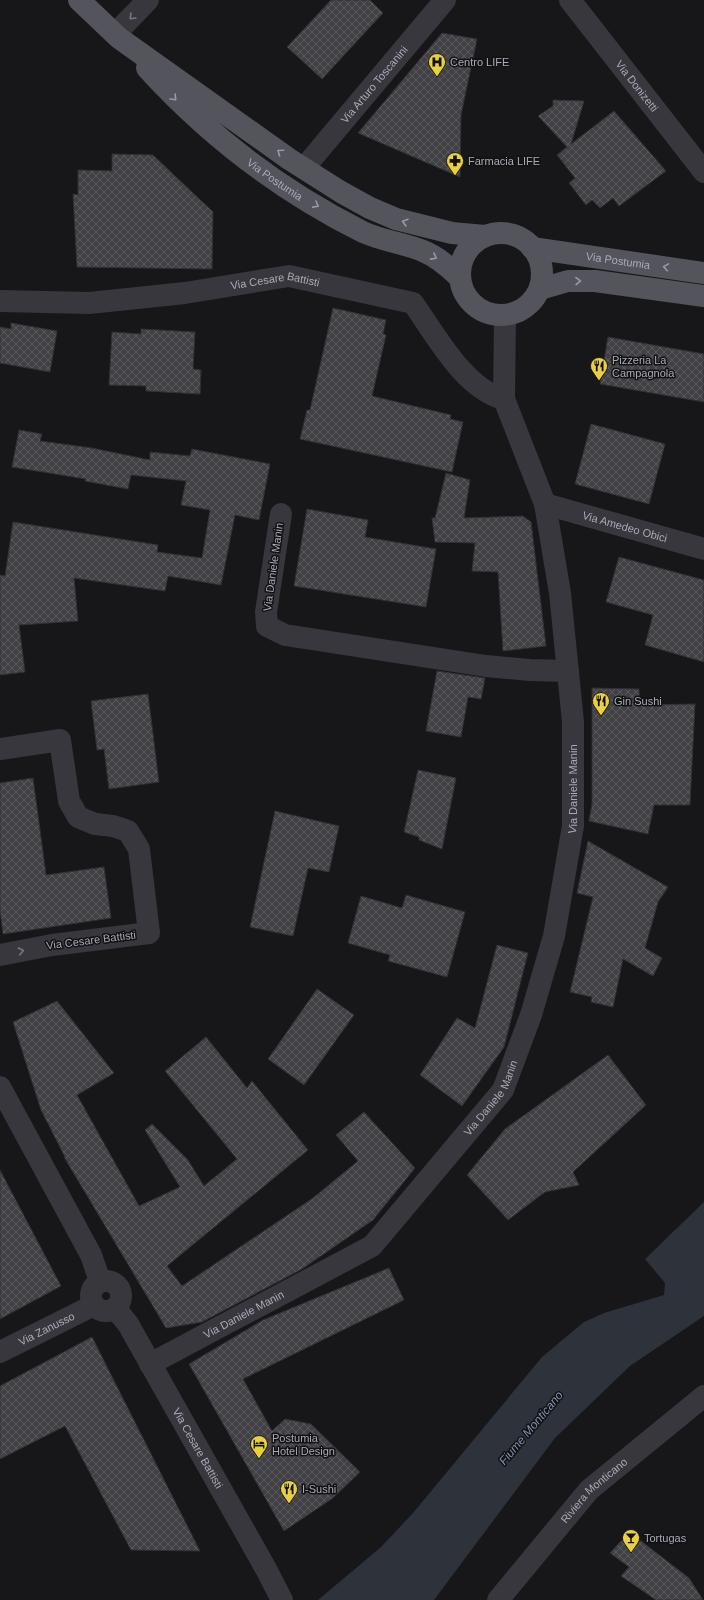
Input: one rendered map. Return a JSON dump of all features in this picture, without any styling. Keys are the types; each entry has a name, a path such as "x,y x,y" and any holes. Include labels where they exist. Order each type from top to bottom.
{"main road":[{"name":"Via Postumia","path":"79,0 117,36 177,102 225,145 264,173 304,198 364,232 424,251 443,262 460,278 463,290 470,301 480,310 492,315 504,316"},
{"name":"Via Postumia","path":"117,36 304,168 370,208 396,219 452,233 485,236 506,233 516,236 532,248 541,264 540,289"},
{"path":"460,278 462,261 471,246 485,236"},
{"name":"Via Postumia","path":"532,248 704,273"},
{"path":"504,316 517,312 528,305 540,289 568,281 595,281 704,296"}],"street":[{"path":"117,36 148,0"},
{"name":"Via Arturo Toscanini","path":"304,168 445,0"},
{"name":"Via Donizetti","path":"570,0 704,172"},
{"name":"Via Cesare Battisti","path":"0,301 89,303 185,293 289,276 413,303 458,366 475,384 493,397 504,399"},
{"name":"Via Daniele Manin","path":"150,1364 372,1246 503,1090 529,1022 554,936 573,826 573,722 560,593 545,504 504,399 504,316"},
{"name":"Via Amedeo Obici","path":"545,504 704,549"},
{"name":"Via Daniele Manin","path":"281,514 266,612 267,626 284,635 470,664 530,670 568,671"},
{"name":"Via Cesare Battisti","path":"0,749 60,740 69,802 78,817 95,824 113,826 128,831 139,849 149,933 42,946 0,955"},
{"path":"0,1087 91,1256 100,1281"},
{"path":"100,1281 110,1281 119,1286 122,1295 116,1308 106,1311 94,1305 92,1291 93,1287 100,1281"},
{"name":"Via Zanusso","path":"0,1352 94,1305"},
{"name":"Via Cesare Battisti","path":"116,1308 128,1324 279,1595"},
{"name":"Riviera Monticano","path":"498,1600 589,1490 704,1396"}],"water":[{"name":"Fiume Monticano","path":"704,1202 704,1316 630,1366 555,1438 434,1600 318,1600 381,1547 413,1513 542,1357 584,1322 604,1313 664,1295 665,1283 645,1259"}],"building":[{"path":"331,0 370,0 383,13 322,79 287,47"},
{"name":"Centro LIFE","path":"442,33 477,39 461,115 460,177 358,133"},
{"path":"553,100 584,101 571,144 614,111 666,171 619,206 613,198 600,208 592,200 586,205 569,183 575,178 557,155 567,147 538,116 553,106"},
{"path":"112,154 153,155 213,212 212,269 77,267 73,194 78,195 78,170 112,171"},
{"path":"333,308 386,320 383,334 386,335 372,396 451,415 450,419 463,422 452,472 300,439 307,410 310,410"},
{"path":"11,323 57,331 50,372 0,363 0,327 11,329"},
{"path":"141,329 195,332 193,369 201,370 200,394 146,391 146,386 109,385 112,332 141,334"},
{"path":"608,337 704,354 704,402 600,384"},
{"path":"591,424 665,444 649,504 575,484"},
{"path":"19,430 42,434 40,441 92,448 150,460 150,452 190,456 192,449 270,464 259,520 235,515 221,585 168,576 165,591 74,578 78,621 19,625 25,672 0,675 0,575 5,576 13,522 158,545 157,552 202,558 210,510 181,505 186,481 131,475 128,489 85,481 86,479 12,467"},
{"path":"446,473 470,480 464,518 523,516 531,522 546,646 503,651 498,572 472,571 475,543 435,542 432,518 435,518"},
{"path":"307,509 368,520 365,537 436,549 426,607 294,586"},
{"path":"619,557 704,580 704,662 645,645 653,615 606,602"},
{"path":"437,671 485,678 481,699 468,697 461,737 426,731"},
{"path":"592,688 639,689 640,705 695,704 690,805 654,805 648,834 589,821 592,804"},
{"path":"148,694 159,782 109,789 104,749 97,750 91,701"},
{"path":"418,770 456,778 442,849 419,840 419,837 404,832"},
{"path":"33,778 46,875 104,867 111,918 3,934 0,910 0,783"},
{"path":"275,811 339,826 329,872 308,868 293,936 250,927"},
{"path":"588,841 668,887 658,902 645,948 662,958 653,976 623,959 613,1007 591,1002 592,997 570,992 593,897 577,893"},
{"path":"406,895 465,912 447,977 388,961 390,955 348,943 361,896 402,908"},
{"path":"497,945 528,953 504,1047 462,1106 420,1075 457,1018 475,1028"},
{"path":"317,989 354,1015 304,1085 268,1059"},
{"path":"57,1001 114,1073 77,1095 139,1206 180,1187 145,1130 152,1124 188,1160 204,1186 237,1159 165,1071 206,1037 247,1088 252,1081 308,1150 167,1266 182,1286 313,1198 358,1161 336,1135 364,1112 415,1168 373,1220 302,1269 202,1322 166,1328 64,1157 41,1110 13,1022"},
{"path":"608,1055 646,1105 573,1172 579,1185 545,1192 508,1220 467,1175 505,1129"},
{"path":"0,1170 61,1286 0,1319"},
{"path":"389,1268 404,1300 243,1379 272,1431 285,1419 311,1424 360,1472 333,1498 284,1531 189,1364 263,1320"},
{"path":"92,1337 200,1551 131,1550 65,1426 0,1459 0,1386"},
{"path":"630,1539 641,1541 689,1578 703,1600 656,1600 621,1576 629,1567 610,1553 621,1541"}],"place":[{"name":"Centro LIFE","path":"437,77"},
{"name":"Farmacia LIFE","path":"455,176"},
{"name":"Pizzeria La Campagnola","path":"599,381"},
{"name":"Gin Sushi","path":"601,716"},
{"name":"Postumia Hotel Design","path":"259,1459"},
{"name":"I-Sushi","path":"289,1504"},
{"name":"Tortugas","path":"631,1553"}]}
